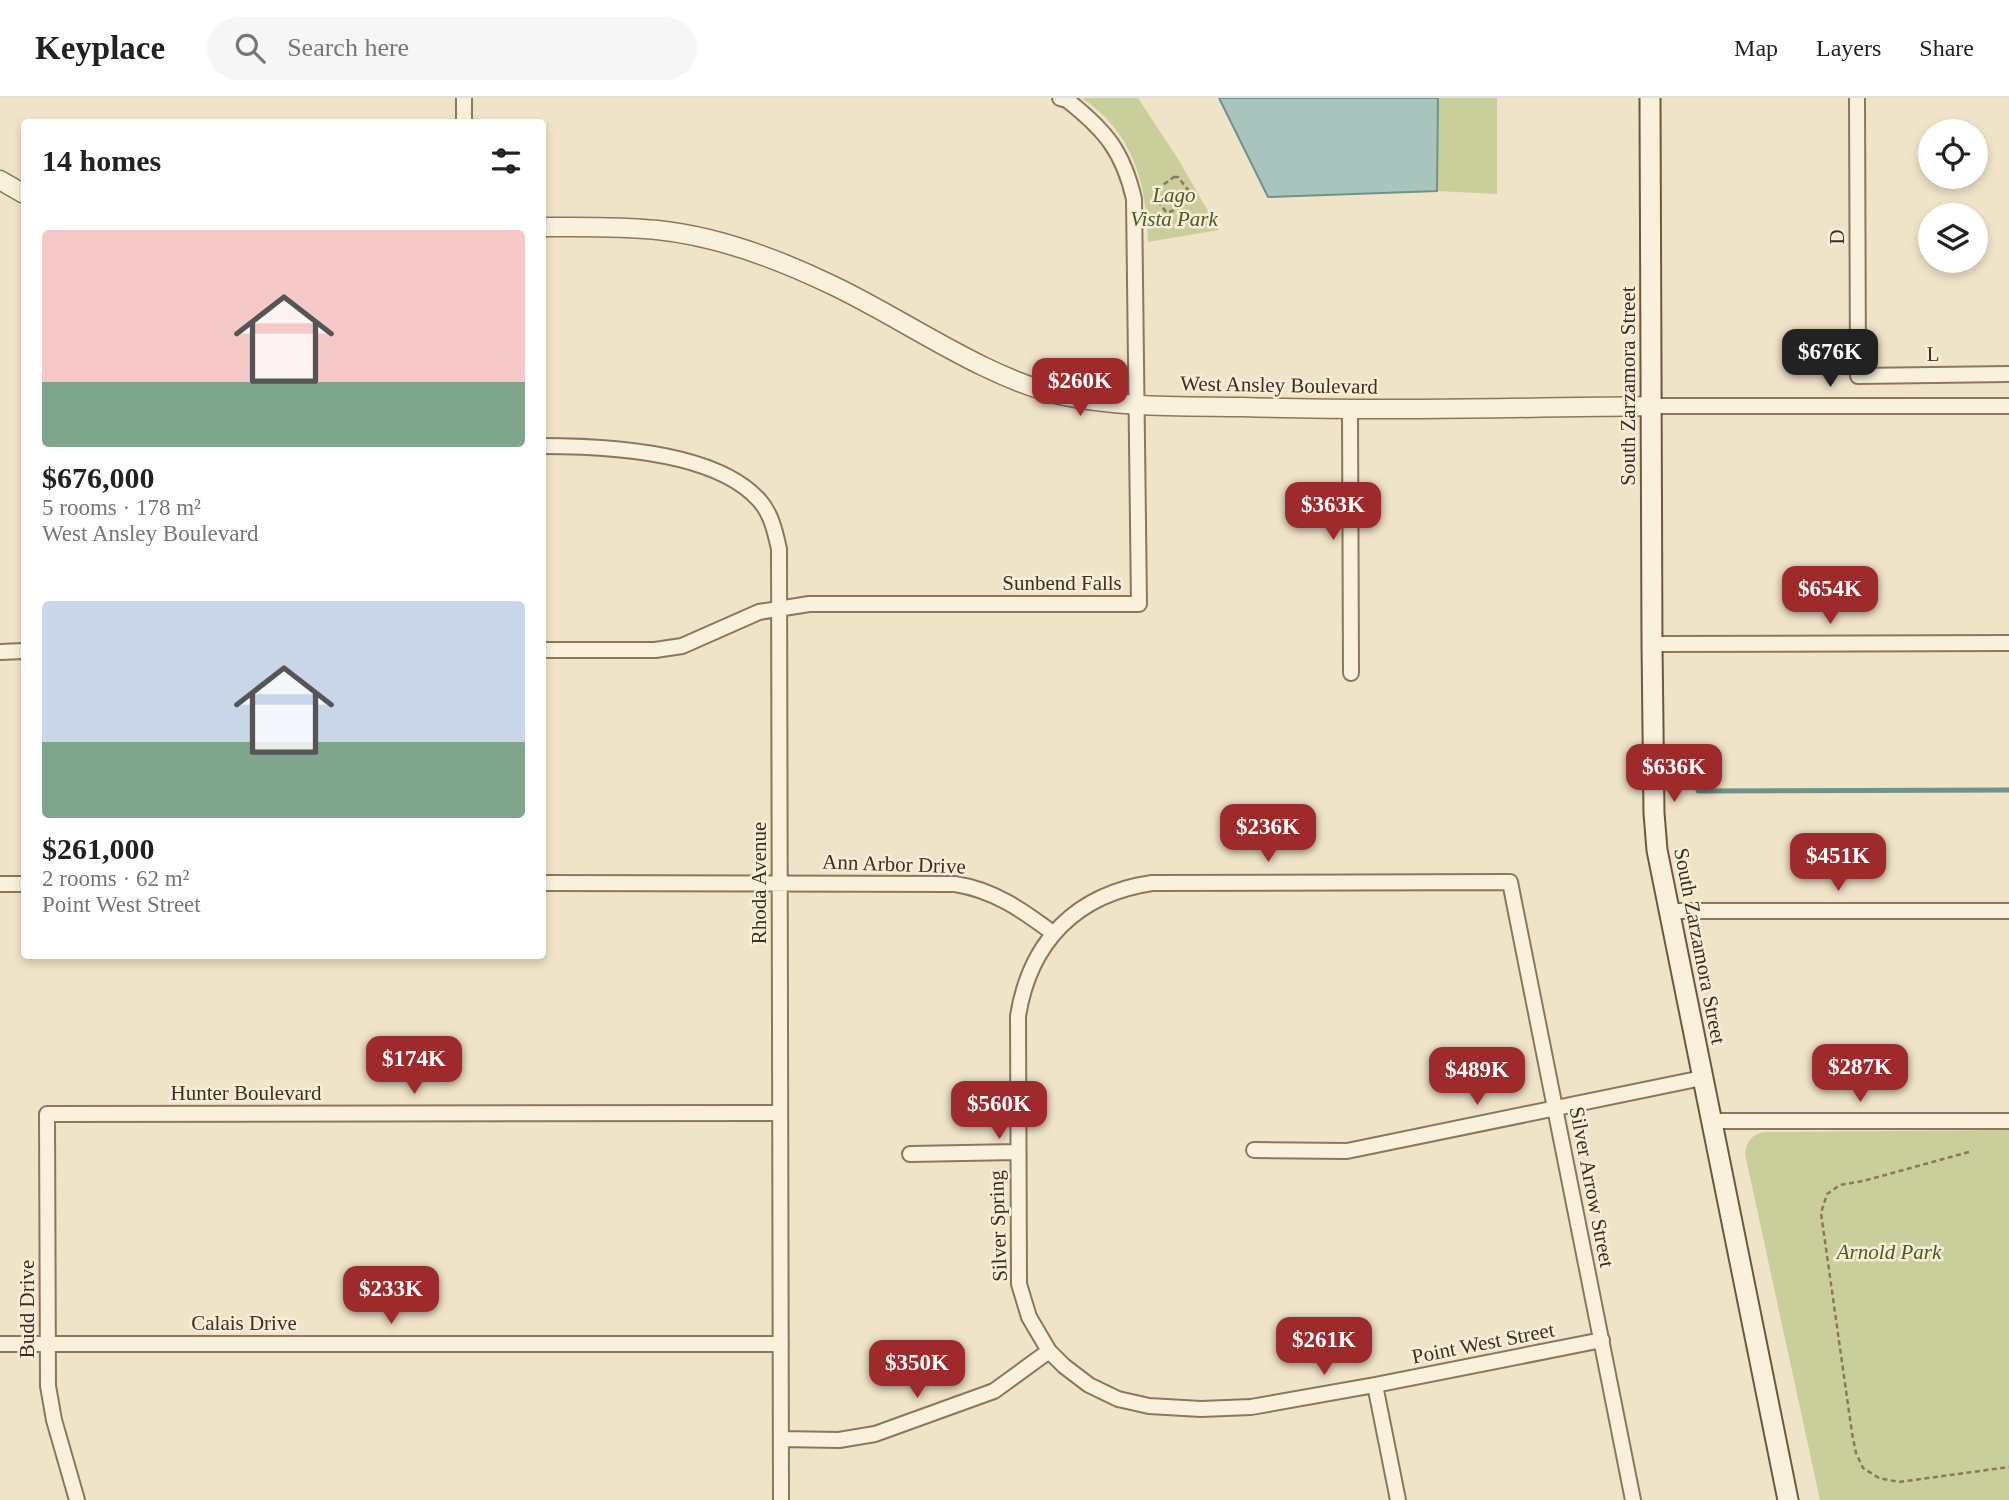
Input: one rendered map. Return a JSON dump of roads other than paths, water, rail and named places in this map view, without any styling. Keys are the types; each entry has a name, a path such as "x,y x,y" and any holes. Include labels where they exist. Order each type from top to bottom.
{"main road":[{"name":"South Zarzamora Street","path":"1650,98 1652,644 1654,813 1657,850 1788,1500"}],"street":[{"path":"464,98 464,119"},
{"name":"Sunbend Falls","path":"546,650 655,650 682,646 759,612 809,604 1139,604 1135,199 1130,179 1116,150 1101,129 1067,100 1060,98"},
{"name":"D","path":"1857,98 1858,376"},
{"path":"0,180 21,192"},
{"name":"West Ansley Boulevard","path":"546,228 660,230 759,254 832,284 1011,378 1059,395 1107,403 1350,410 2009,406"},
{"name":"L","path":"1858,376 2009,374"},
{"path":"1350,410 1351,673"},
{"name":"Rhoda Avenue","path":"546,446 615,448 671,457 721,474 748,490 760,500 773,522 779,549 780,608 781,1500"},
{"path":"1652,644 2009,643"},
{"path":"0,652 21,652"},
{"name":"Silver Arrow Street","path":"1053,933 1091,902 1121,889 1152,883 1510,882 1633,1500"},
{"name":"Ann Arbor Drive","path":"546,883 940,883 970,886 1012,903 1053,933"},
{"path":"0,884 21,884"},
{"path":"1668,911 2009,911"},
{"name":"Silver Spring","path":"1049,1351 1029,1317 1019,1284 1018,1016 1030,970 1053,933"},
{"path":"1254,1150 1347,1151 1702,1078"},
{"name":"Hunter Boulevard","path":"47,1114 780,1113"},
{"name":"Budd Drive","path":"47,1114 48,1386 54,1420 77,1500"},
{"path":"1710,1121 2009,1121"},
{"path":"910,1154 1017,1152"},
{"name":"Point West Street","path":"1049,1351 1076,1377 1118,1399 1149,1406 1201,1409 1251,1407 1602,1340"},
{"name":"Calais Drive","path":"0,1344 781,1344"},
{"path":"781,1439 839,1440 875,1434 994,1391 1049,1351"},
{"path":"1375,1385 1398,1500"}],"water":[{"path":"1219,98 1438,98 1437,191 1268,197"}],"waterway":[{"path":"1698,791 2009,790"}],"park label":[{"name":"Lago Vista Park","path":"1174,207"},
{"name":"Arnold Park","path":"1889,1252"}]}
